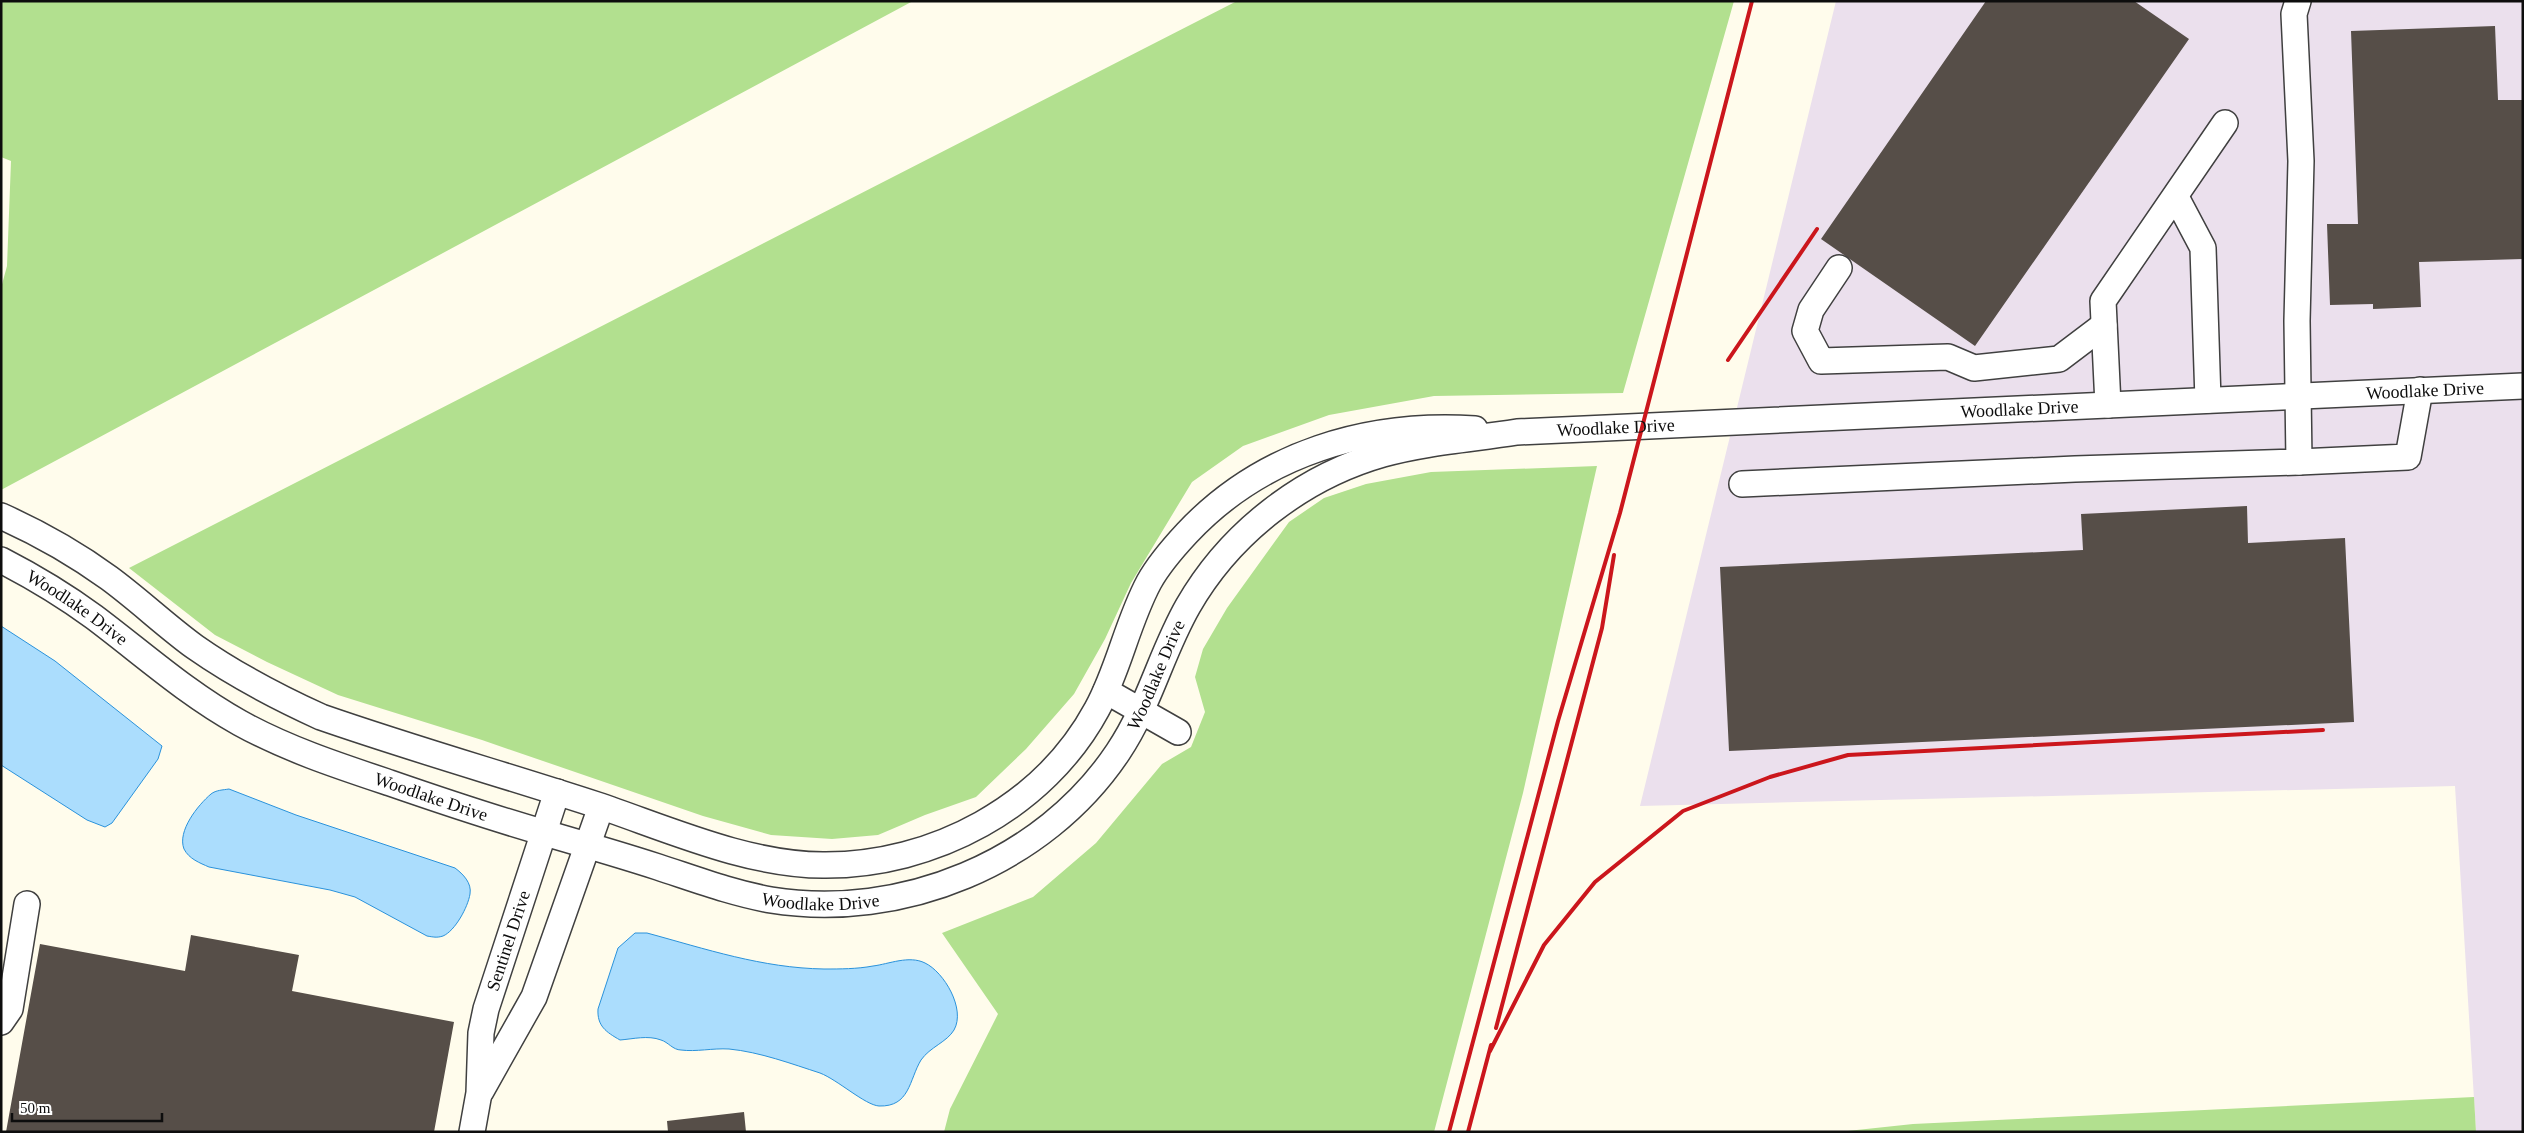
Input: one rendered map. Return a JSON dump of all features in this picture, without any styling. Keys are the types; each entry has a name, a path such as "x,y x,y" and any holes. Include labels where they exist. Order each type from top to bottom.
{"street":[{"path":"2298,1 2294,14 2301,161 2297,321 2299,462"},
{"path":"2108,405 2102,301 2176,197 2225,122"},
{"path":"2176,197 2203,248 2208,400"},
{"path":"1839,268 1811,310 1805,332 1821,361 1948,357 1974,368 2059,359 2104,325"},
{"name":"Woodlake Drive","path":"1,560 36,578 66,597 181,686 243,724 276,741 344,768 714,886 767,899 819,904 870,901 899,897 970,874 1010,853 1047,828 1101,775 1119,751 1142,712 1177,627 1199,588 1228,550 1277,507 1330,474 1370,458 1403,450 1517,432 2523,386"},
{"path":"1742,484 2408,457 2420,390"},
{"name":"Woodlake Drive","path":"1,516 78,557 108,577 216,661 288,702 356,729 760,857 821,866 885,860 920,851 955,838 987,822 1018,801 1046,777 1071,750 1083,733 1106,691 1131,622 1150,580 1179,542 1198,522 1251,480 1310,450 1361,435 1437,426 1517,432"},
{"path":"1106,691 1178,732"},
{"name":"Sentinel Drive","path":"472,1132 479,1093 481,1033 486,1009 557,792"},
{"name":"Sentinel Drive","path":"479,1093 534,997 601,807"},
{"path":"1,1022 10,1009 27,904"}],"shaded area":[{"path":"1836,1 2523,1 2523,1132 2476,1132 2455,786 1640,806"}],"green space":[{"path":"1,1 913,1 1,490 1,288 7,266 11,161 1,157"},
{"path":"1237,1 1734,1 1623,393 1434,396 1329,415 1243,446 1192,482 1131,583 1105,639 1074,694 1026,749 976,797 925,815 878,835 832,839 771,835 703,816 482,740 338,695 215,635 129,568"},
{"path":"1597,466 1523,793 1434,1132 944,1132 950,1109 998,1014 942,933 1033,897 1096,843 1162,764 1191,747 1205,712 1195,677 1203,649 1227,608 1289,522 1324,498 1366,484 1431,472"},
{"path":"2474,1097 2476,1132 1838,1132 1913,1124"}],"water":[{"path":"1,626 55,661 162,746 158,759 112,823 105,827 87,820 1,765"},
{"path":"229,789 296,815 455,868 464,876 470,886 469,899 464,912 448,933 439,937 427,936 355,897 330,890 209,867 198,862 184,849 183,834 195,811 211,794"},
{"path":"635,933 647,933 756,961 801,968 855,968 906,960 919,961 932,968 946,983 955,1002 957,1021 951,1034 921,1060 903,1097 889,1105 879,1106 866,1101 827,1076 764,1056 729,1049 678,1050 664,1041 651,1038 620,1040 603,1028 599,1020 598,1009 618,948"}],"building":[{"path":"1986,1 2134,1 2189,39 1975,346 1821,239"},
{"path":"2495,26 2498,100 2523,100 2523,259 2419,262 2421,307 2373,309 2373,304 2330,305 2327,224 2358,224 2351,31"},
{"path":"2247,506 2248,543 2345,538 2354,722 1729,751 1720,567 2083,550 2081,514"},
{"path":"191,935 299,955 292,991 454,1022 434,1132 6,1132 40,944 185,971"},
{"path":"744,1112 746,1132 668,1132 667,1121"}],"railway":[{"path":"1449,1132 1558,721 1620,513 1752,1"},
{"path":"1728,360 1817,229"},
{"path":"1496,1028 1602,628 1614,555"},
{"path":"1490,1051 1544,945 1595,882 1683,811 1770,777 1848,755 2323,730"},
{"path":"1468,1132 1491,1045"}]}
